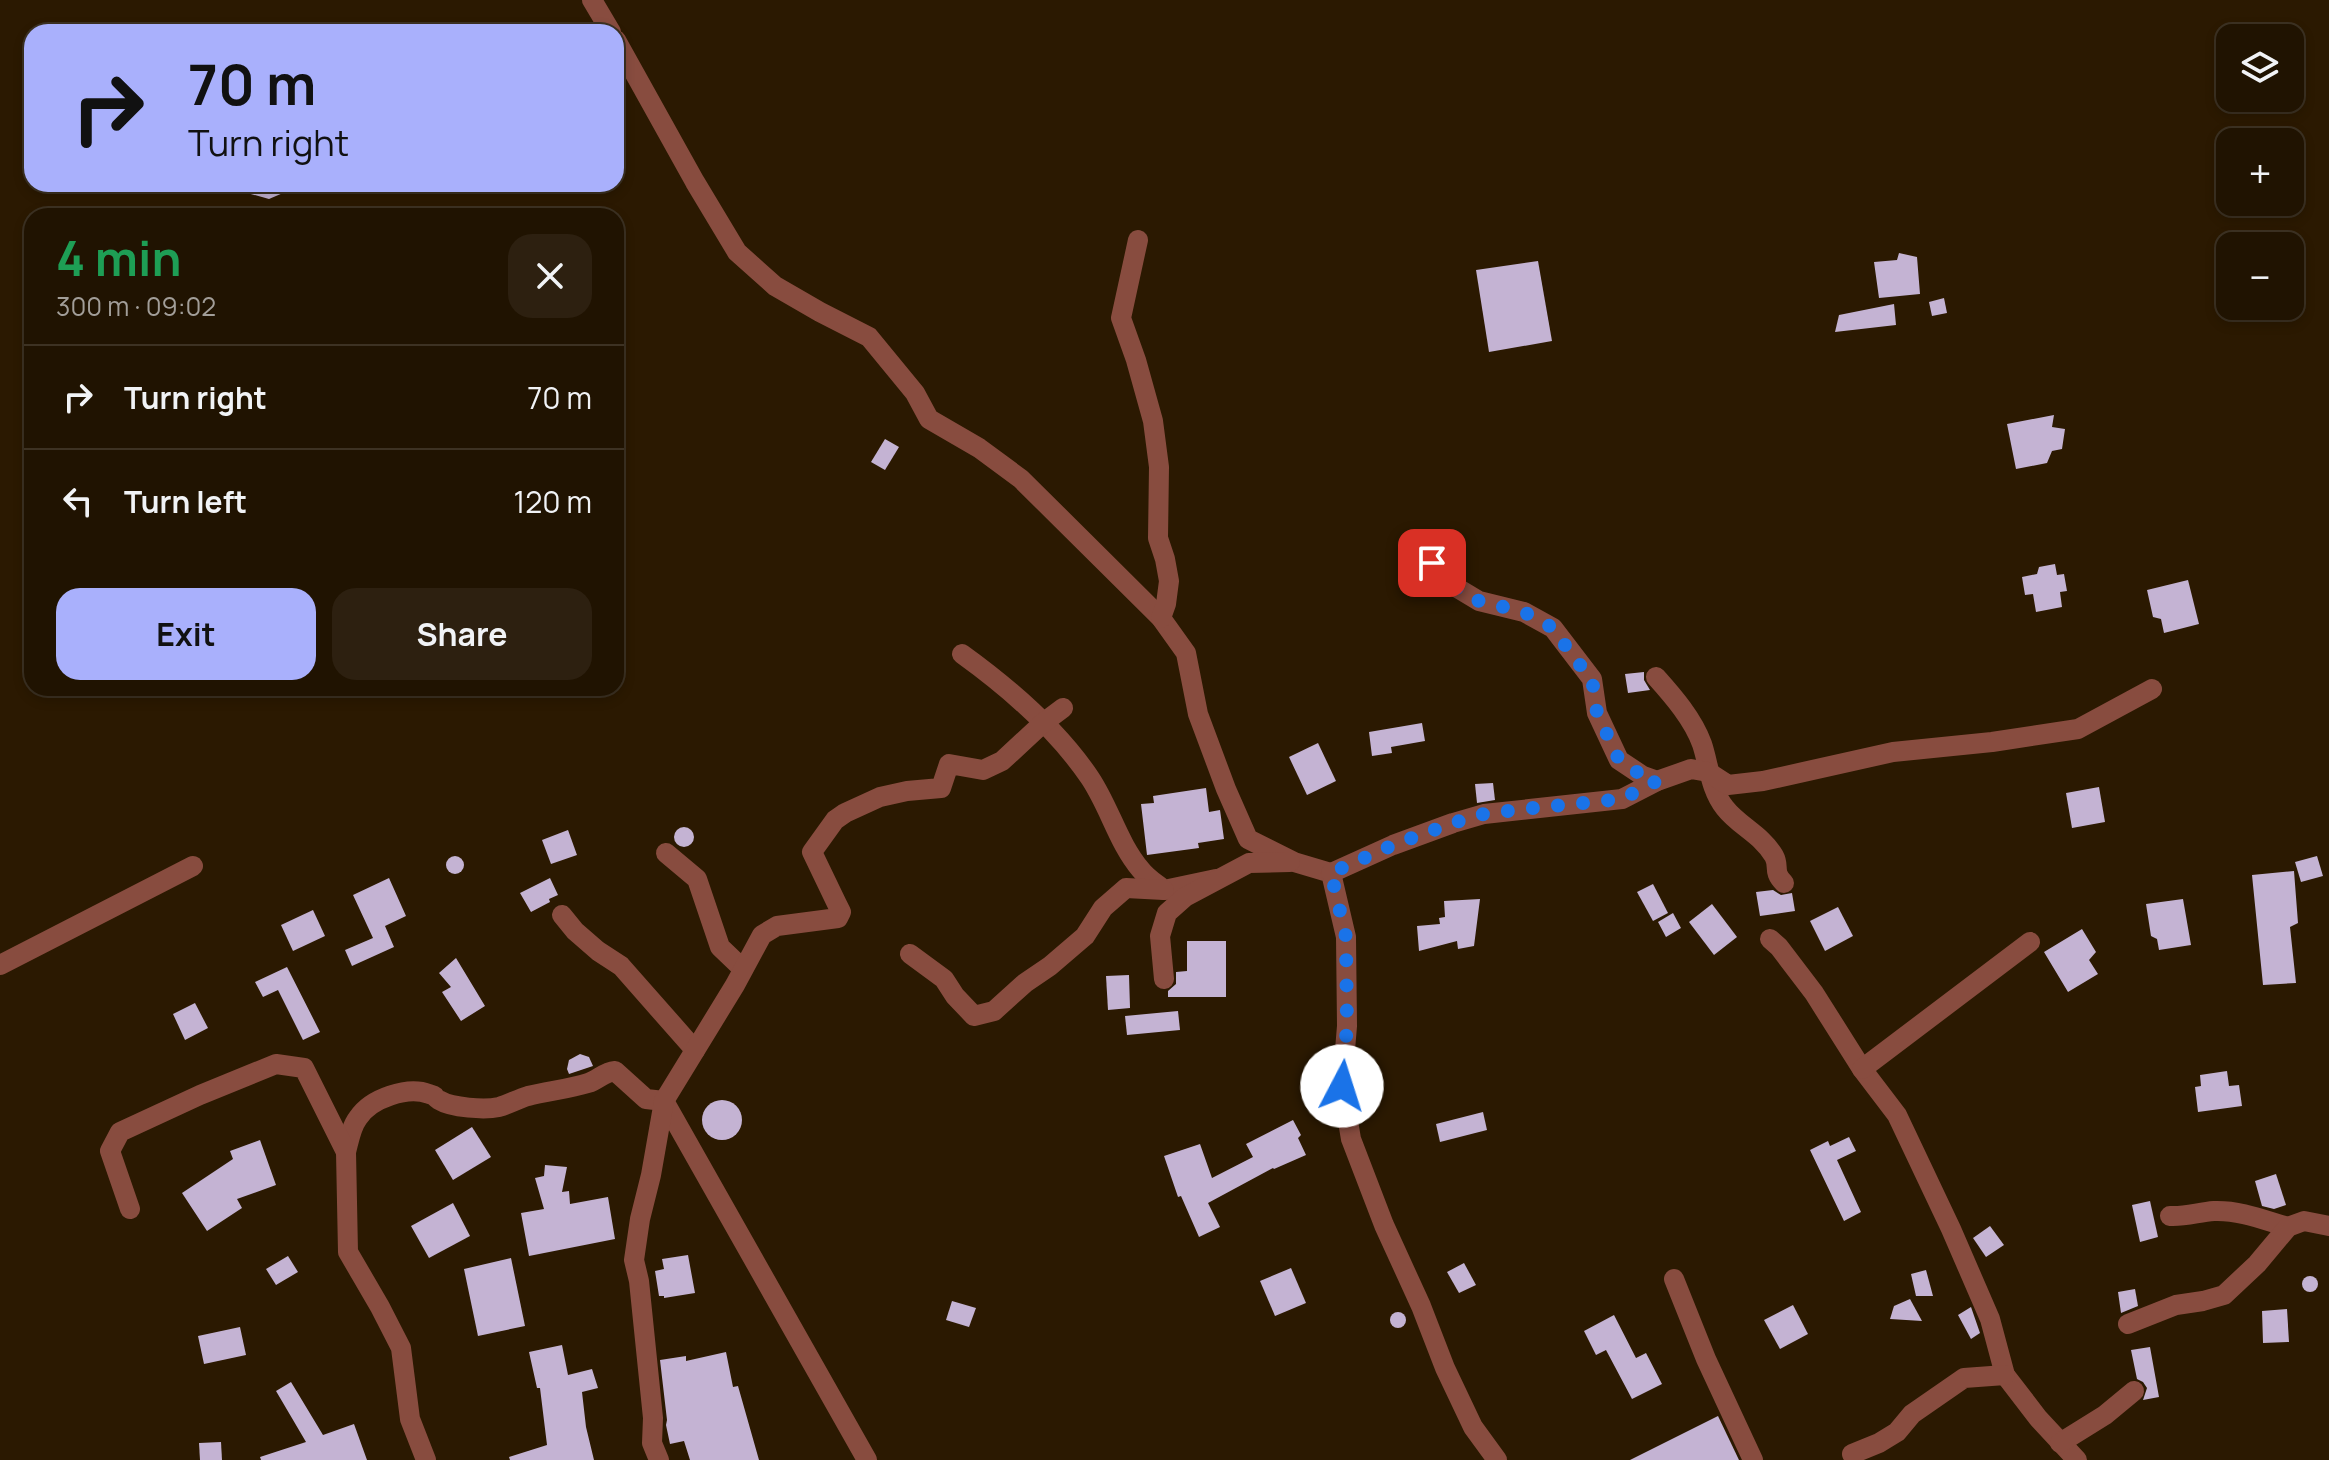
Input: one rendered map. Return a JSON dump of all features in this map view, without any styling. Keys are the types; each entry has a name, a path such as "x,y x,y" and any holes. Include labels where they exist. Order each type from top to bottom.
{"street":[{"path":"592,0 606,24"},
{"path":"624,54 737,252 775,286 869,337 915,393 929,419 979,448 1021,479 1161,618 1186,653 1198,714 1248,839 1294,862 1331,873 1393,845 1484,814 1622,799 1657,781 1691,769 1708,772 1728,785 1763,781 1893,752 2078,729 2152,689"},
{"path":"1138,240 1121,318 1153,421 1159,467 1158,538 1169,581 1161,618"},
{"path":"1415,543 1449,583 1479,601 1524,612 1553,628 1592,679 1597,713 1619,760 1657,781"},
{"path":"962,654 991,675 1059,739 1091,779 1123,844 1142,872 1164,890"},
{"path":"1656,677 1675,698 1701,743 1708,772 1725,807 1759,837 1775,858 1777,875 1784,883"},
{"path":"659,1460 652,1443 653,1418 639,1281 634,1260 664,1101 762,935 777,926 838,918 841,912 812,852 835,820 880,797 941,788 949,764 983,770 1002,761 1063,708"},
{"path":"666,853 697,879 720,947 743,969"},
{"path":"1164,979 1160,936 1167,913 1185,897 1249,863 1294,862"},
{"path":"0,965 193,866"},
{"path":"1331,873 1346,937 1347,1026 1342,1086 1351,1139 1445,1368 1473,1427 1497,1460"},
{"path":"910,954 944,979 974,1016 984,1014 994,1011 1085,936 1103,908 1126,888 1164,890 1216,879"},
{"path":"562,915 598,951 621,966 695,1050"},
{"path":"1770,939 1814,993 1862,1069 1897,1115 1990,1319 2005,1375 2038,1418 2077,1460"},
{"path":"1862,1069 2030,942"},
{"path":"130,1209 110,1151 120,1132 276,1064 304,1068 346,1152"},
{"path":"426,1460 410,1419 401,1348 348,1252 346,1152 356,1120 366,1108 388,1097 414,1090 433,1095 441,1101 483,1109 562,1088 573,1088 593,1082 606,1072 615,1071 646,1099 664,1101"},
{"path":"664,1101 867,1460"},
{"path":"2170,1216 2213,1211 2240,1212 2288,1227"},
{"path":"2128,1324 2176,1305 2224,1295 2257,1264 2288,1227 2304,1221 2329,1226"},
{"path":"1674,1279 1706,1359 1753,1460"},
{"path":"1852,1454 1897,1432 1912,1414 1964,1378 2005,1375"},
{"path":"2060,1443 2105,1415 2134,1391"}],"building":[{"path":"244,192 285,192 269,199"},
{"path":"1899,253 1917,257 1920,294 1879,298 1874,262 1897,260"},
{"path":"1538,261 1552,341 1489,352 1476,270"},
{"path":"1944,298 1947,313 1932,316 1929,302"},
{"path":"1894,304 1896,325 1835,332 1839,315"},
{"path":"2054,415 2052,427 2065,429 2062,449 2052,451 2047,463 2016,469 2007,424"},
{"path":"885,439 899,447 885,470 871,462"},
{"path":"2055,564 2057,575 2064,574 2067,591 2060,592 2062,607 2036,612 2033,594 2025,595 2022,577 2037,574 2039,567"},
{"path":"2188,580 2199,624 2164,633 2161,619 2153,617 2147,590"},
{"path":"1644,672 1644,680 1650,690 1628,693 1625,674"},
{"path":"1422,723 1425,741 1391,747 1392,753 1372,756 1369,732"},
{"path":"1318,743 1336,781 1307,795 1289,757"},
{"path":"1493,783 1495,800 1477,803 1475,784"},
{"path":"2099,787 2105,822 2072,828 2066,793"},
{"path":"1206,788 1209,812 1220,810 1224,839 1198,843 1199,848 1147,855 1141,804 1154,803 1153,796"},
{"path":"684,827 691,830 694,837 691,844 684,847 677,844 674,837 677,830"},
{"path":"568,830 577,855 551,864 542,840"},
{"path":"455,856 464,865 455,874 446,865"},
{"path":"2317,856 2323,876 2301,882 2295,862"},
{"path":"2294,871 2298,923 2290,927 2296,983 2263,985 2252,875"},
{"path":"389,878 406,916 385,926 394,947 352,966 345,950 373,938 353,895"},
{"path":"550,878 558,895 531,912 520,893"},
{"path":"1653,884 1668,913 1653,921 1637,892"},
{"path":"1773,890 1781,895 1792,893 1795,911 1760,916 1756,892"},
{"path":"1480,899 1474,946 1458,949 1457,941 1419,951 1417,926 1440,924 1439,918 1445,917 1444,901"},
{"path":"2183,899 2191,945 2159,950 2157,939 2151,936 2146,904"},
{"path":"1712,904 1737,937 1714,955 1689,922"},
{"path":"1838,907 1853,936 1825,951 1810,921"},
{"path":"313,910 325,936 293,951 281,925"},
{"path":"1673,913 1681,928 1666,937 1658,922"},
{"path":"2082,929 2096,952 2089,960 2098,974 2068,992 2044,952"},
{"path":"1187,941 1226,941 1226,997 1168,997 1168,991 1176,984 1176,972 1187,971"},
{"path":"456,958 485,1006 461,1021 442,992 451,987 439,973"},
{"path":"287,967 320,1032 303,1040 278,990 263,997 255,982"},
{"path":"1129,975 1130,1008 1108,1010 1106,976"},
{"path":"195,1003 208,1028 185,1040 173,1014"},
{"path":"1178,1011 1180,1030 1127,1035 1125,1016"},
{"path":"580,1054 589,1057 593,1066 569,1074 569,1060"},
{"path":"2227,1071 2229,1086 2239,1085 2242,1106 2198,1112 2195,1087 2201,1086 2200,1075"},
{"path":"722,1100 736,1106 742,1120 736,1134 722,1140 708,1134 702,1120 708,1106"},
{"path":"1483,1112 1487,1130 1440,1142 1436,1124"},
{"path":"1293,1120 1306,1155 1273,1168 1208,1203 1220,1227 1199,1237 1181,1196 1178,1197 1164,1156 1200,1144 1212,1178 1253,1157 1246,1144"},
{"path":"472,1127 491,1157 453,1180 435,1150"},
{"path":"1849,1137 1856,1151 1837,1160 1861,1212 1844,1221 1810,1150 1828,1141 1830,1146"},
{"path":"260,1140 276,1185 237,1199 242,1208 207,1231 182,1193 233,1159 230,1151"},
{"path":"545,1165 567,1167 562,1192 569,1191 570,1204 608,1197 615,1239 529,1256 521,1213 544,1209 535,1178 544,1176"},
{"path":"2276,1174 2286,1205 2274,1209 2262,1206 2255,1181"},
{"path":"2150,1201 2158,1237 2140,1242 2132,1205"},
{"path":"453,1203 470,1236 429,1258 411,1226"},
{"path":"1990,1226 2004,1245 1986,1257 1973,1238"},
{"path":"688,1255 695,1293 664,1298 659,1296 655,1271 664,1269 662,1259"},
{"path":"288,1256 298,1272 276,1285 266,1269"},
{"path":"511,1258 525,1326 478,1336 464,1269"},
{"path":"1464,1263 1476,1285 1459,1293 1447,1272"},
{"path":"1291,1268 1306,1303 1275,1316 1260,1281"},
{"path":"1926,1270 1933,1296 1916,1296 1911,1274"},
{"path":"2307,1276 2313,1276 2318,1284 2316,1290 2307,1292 2302,1287 2302,1281"},
{"path":"2135,1289 2138,1306 2121,1313 2118,1292"},
{"path":"1910,1299 1922,1321 1890,1319 1894,1306"},
{"path":"952,1301 976,1308 969,1327 946,1320"},
{"path":"1793,1305 1808,1334 1780,1349 1764,1320"},
{"path":"1971,1307 1980,1333 1971,1339 1958,1315"},
{"path":"2287,1309 2289,1342 2263,1343 2262,1311"},
{"path":"1395,1312 1401,1312 1406,1320 1404,1326 1395,1328 1390,1323 1390,1317"},
{"path":"1614,1315 1636,1358 1646,1353 1662,1384 1632,1399 1606,1350 1596,1355 1584,1331"},
{"path":"240,1327 246,1355 204,1364 198,1336"},
{"path":"562,1345 568,1375 592,1369 598,1388 582,1392 594,1460 510,1460 509,1457 547,1445 540,1388 537,1388 529,1352"},
{"path":"2150,1347 2159,1397 2143,1400 2147,1388 2137,1379 2131,1350"},
{"path":"726,1352 733,1387 738,1386 759,1460 690,1460 684,1441 670,1444 660,1360 686,1356 686,1361"},
{"path":"291,1382 323,1435 354,1424 367,1460 261,1460 260,1457 306,1442 276,1391"},
{"path":"1718,1416 1739,1460 1630,1460"},
{"path":"221,1442 222,1460 200,1460 199,1443"}],"route":[{"path":"1342,1086 1347,1026 1346,937 1331,873 1393,845 1484,814 1622,799 1657,781 1619,760 1597,713 1592,679 1553,628 1524,612 1479,601 1449,583 1432,563"}]}
